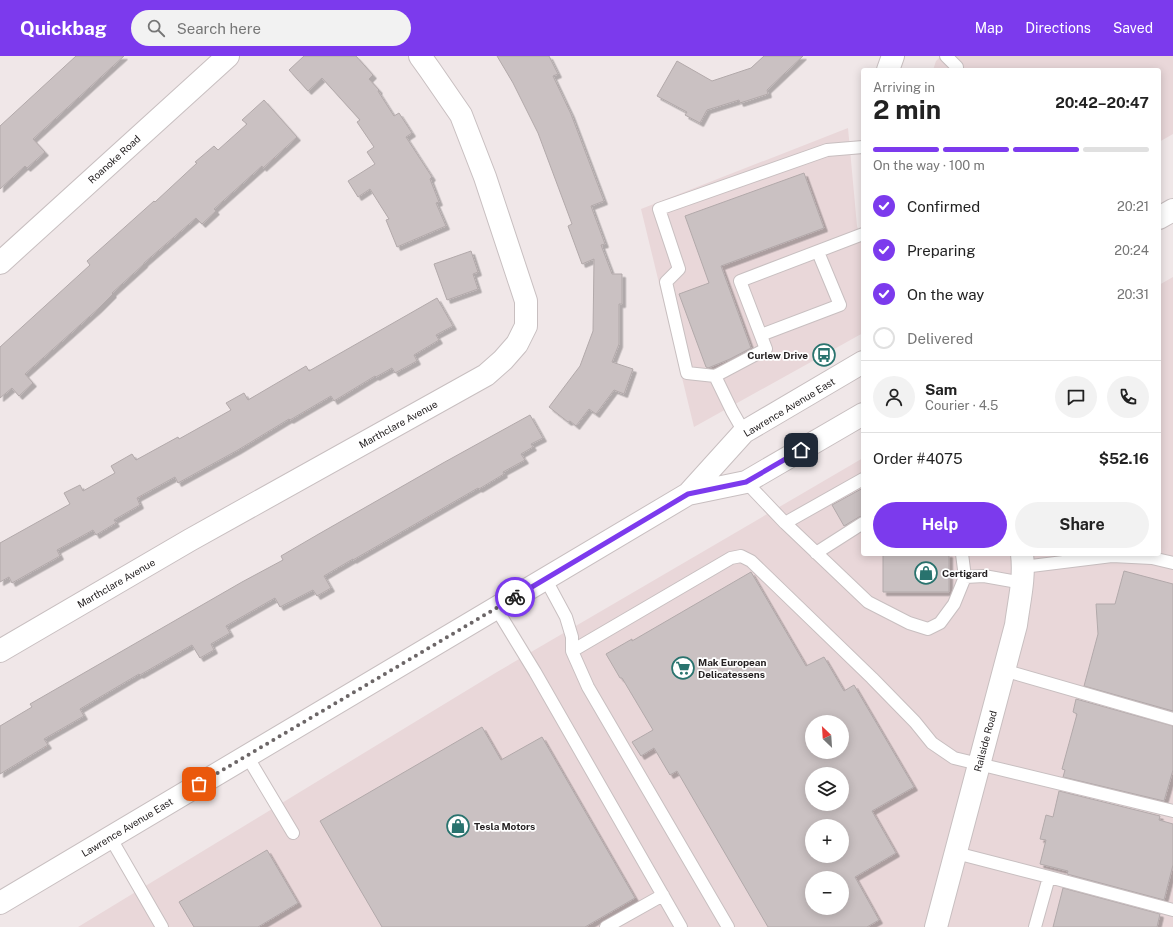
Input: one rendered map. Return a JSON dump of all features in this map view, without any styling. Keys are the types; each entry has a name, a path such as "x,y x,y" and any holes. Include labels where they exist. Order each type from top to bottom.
{"street":[{"name":"Roanoke Road","path":"0,263 228,56"},
{"name":"Marthclare Avenue","path":"0,651 190,540 486,375 503,360 517,344 526,326 526,301 485,177 461,115 420,56"},
{"path":"889,68 893,56"},
{"path":"1161,217 1173,210"},
{"name":"Lawrence Avenue East","path":"0,903 688,494 744,432 861,363"},
{"name":"Lawrence Avenue East","path":"688,494 746,482 861,415"},
{"name":"Railside Road","path":"936,927 1016,625 1022,568"}],"lane":[{"path":"946,56 955,68"},
{"path":"861,147 827,150 659,209 679,269 666,282 687,373 715,376 766,349 740,281 861,235"},
{"path":"761,335 840,305 818,252"},
{"path":"715,376 744,432"},
{"path":"785,522 861,480"},
{"path":"746,482 816,553 868,602 909,623 928,629 940,623 954,604 965,577 962,556"},
{"path":"816,553 861,524"},
{"path":"572,651 731,558 741,556 751,560 861,667 932,743 954,758 1173,811"},
{"path":"965,577 984,576 1022,568 1112,556 1152,558 1173,563"},
{"path":"545,578 566,618 572,637 572,651 588,687 728,927"},
{"path":"496,608 682,927"},
{"path":"1003,670 1173,719"},
{"path":"247,756 293,832"},
{"path":"110,838 162,927"},
{"path":"956,853 1173,910"},
{"path":"1035,927 1049,877"},
{"path":"606,927 663,895"}],"shaded area":[{"path":"941,56 1173,56 1173,134 1161,141 1161,68 934,68 936,61"},
{"path":"848,128 857,226 861,238 861,334 694,427 641,209"},
{"path":"1173,277 1173,927 78,927 497,672 861,459 861,556 1161,556 1161,284"}],"building":[{"path":"76,56 124,56 33,139 45,152 27,168 25,166 0,189 0,126"},
{"path":"304,56 356,56 373,75 369,79 379,90 378,91 394,116 399,113 412,133 406,137 432,177 430,179 439,202 436,203 446,226 397,247 386,220 389,219 370,189 358,197 348,181 375,164 367,152 374,147 357,122 360,120 322,78 308,91 289,70"},
{"path":"497,56 549,56 558,74 553,76 571,114 604,201 591,206 605,244 601,245 612,274 622,274 622,304 619,304 619,344 612,362 633,369 624,394 614,390 596,414 589,409 576,426 570,421 568,422 549,407 580,366 593,331 594,259 582,264 568,226 572,224 538,133 513,83"},
{"path":"764,56 803,56 767,90 768,94 740,103 739,100 707,110 700,123 685,115 687,112 657,96 677,61 712,81 751,68"},
{"path":"264,100 297,137 214,209 216,211 202,224 196,218 144,263 112,293 113,294 99,308 25,374 33,383 19,396 12,388 0,398 0,347 90,265 87,261 154,201 155,202 197,163 195,162 214,146 218,150 247,124 242,120"},
{"path":"804,173 824,228 721,266 751,348 708,368 706,367 679,294 709,283 685,216"},
{"path":"471,251 478,272 473,274 478,289 447,300 434,264"},
{"path":"437,298 453,326 436,335 439,340 414,355 417,361 395,373 392,368 376,377 375,376 334,401 331,396 178,483 175,477 137,498 140,505 114,520 116,523 96,535 93,530 57,550 60,556 12,583 9,577 0,582 0,543 70,504 64,493 80,485 83,491 115,473 111,466 132,454 136,460 178,437 179,439 231,410 226,403 244,393 248,400 306,366 309,371"},
{"path":"530,415 543,438 531,444 533,447 521,454 525,460 503,472 504,474 479,489 478,488 324,576 331,588 317,596 313,590 280,607 275,598 226,626 230,633 211,644 214,650 200,658 192,645 80,709 84,716 44,739 48,745 0,774 0,726 32,707 30,704 283,560 281,556 317,535"},
{"path":"861,489 861,516 844,526 832,505"},
{"path":"883,556 949,556 949,592 883,592"},
{"path":"1124,571 1173,584 1173,711 1084,686 1098,634 1096,604 1115,604"},
{"path":"751,572 806,666 824,657 844,691 854,685 914,787 872,811 896,853 855,877 879,920 867,927 768,927 677,771 670,775 654,748 641,756 632,742 653,730 606,654 632,639 632,641"},
{"path":"1076,699 1173,726 1173,770 1164,801 1063,777 1065,770 1062,769 1077,714 1073,712"},
{"name":"Tesla Motors","path":"482,727 501,760 542,737 635,898 585,927 382,927 320,821"},
{"path":"1059,791 1160,816 1159,820 1173,824 1173,865 1164,900 1067,874 1068,871 1040,864 1046,840 1040,839 1046,815 1053,817"},
{"path":"267,850 298,903 258,927 194,927 179,902"},
{"path":"1063,888 1160,914 1157,927 1053,927"}],"way so far":[{"path":"199,784 515,597"}],"place":[{"name":"Curlew Drive","path":"824,355"},
{"name":"Certigard","path":"926,573"},
{"name":"Mak European Delicatessens","path":"683,668"},
{"name":"Tesla Motors","path":"458,826"}],"route":[{"path":"515,597 688,494 746,482 801,450"}]}
